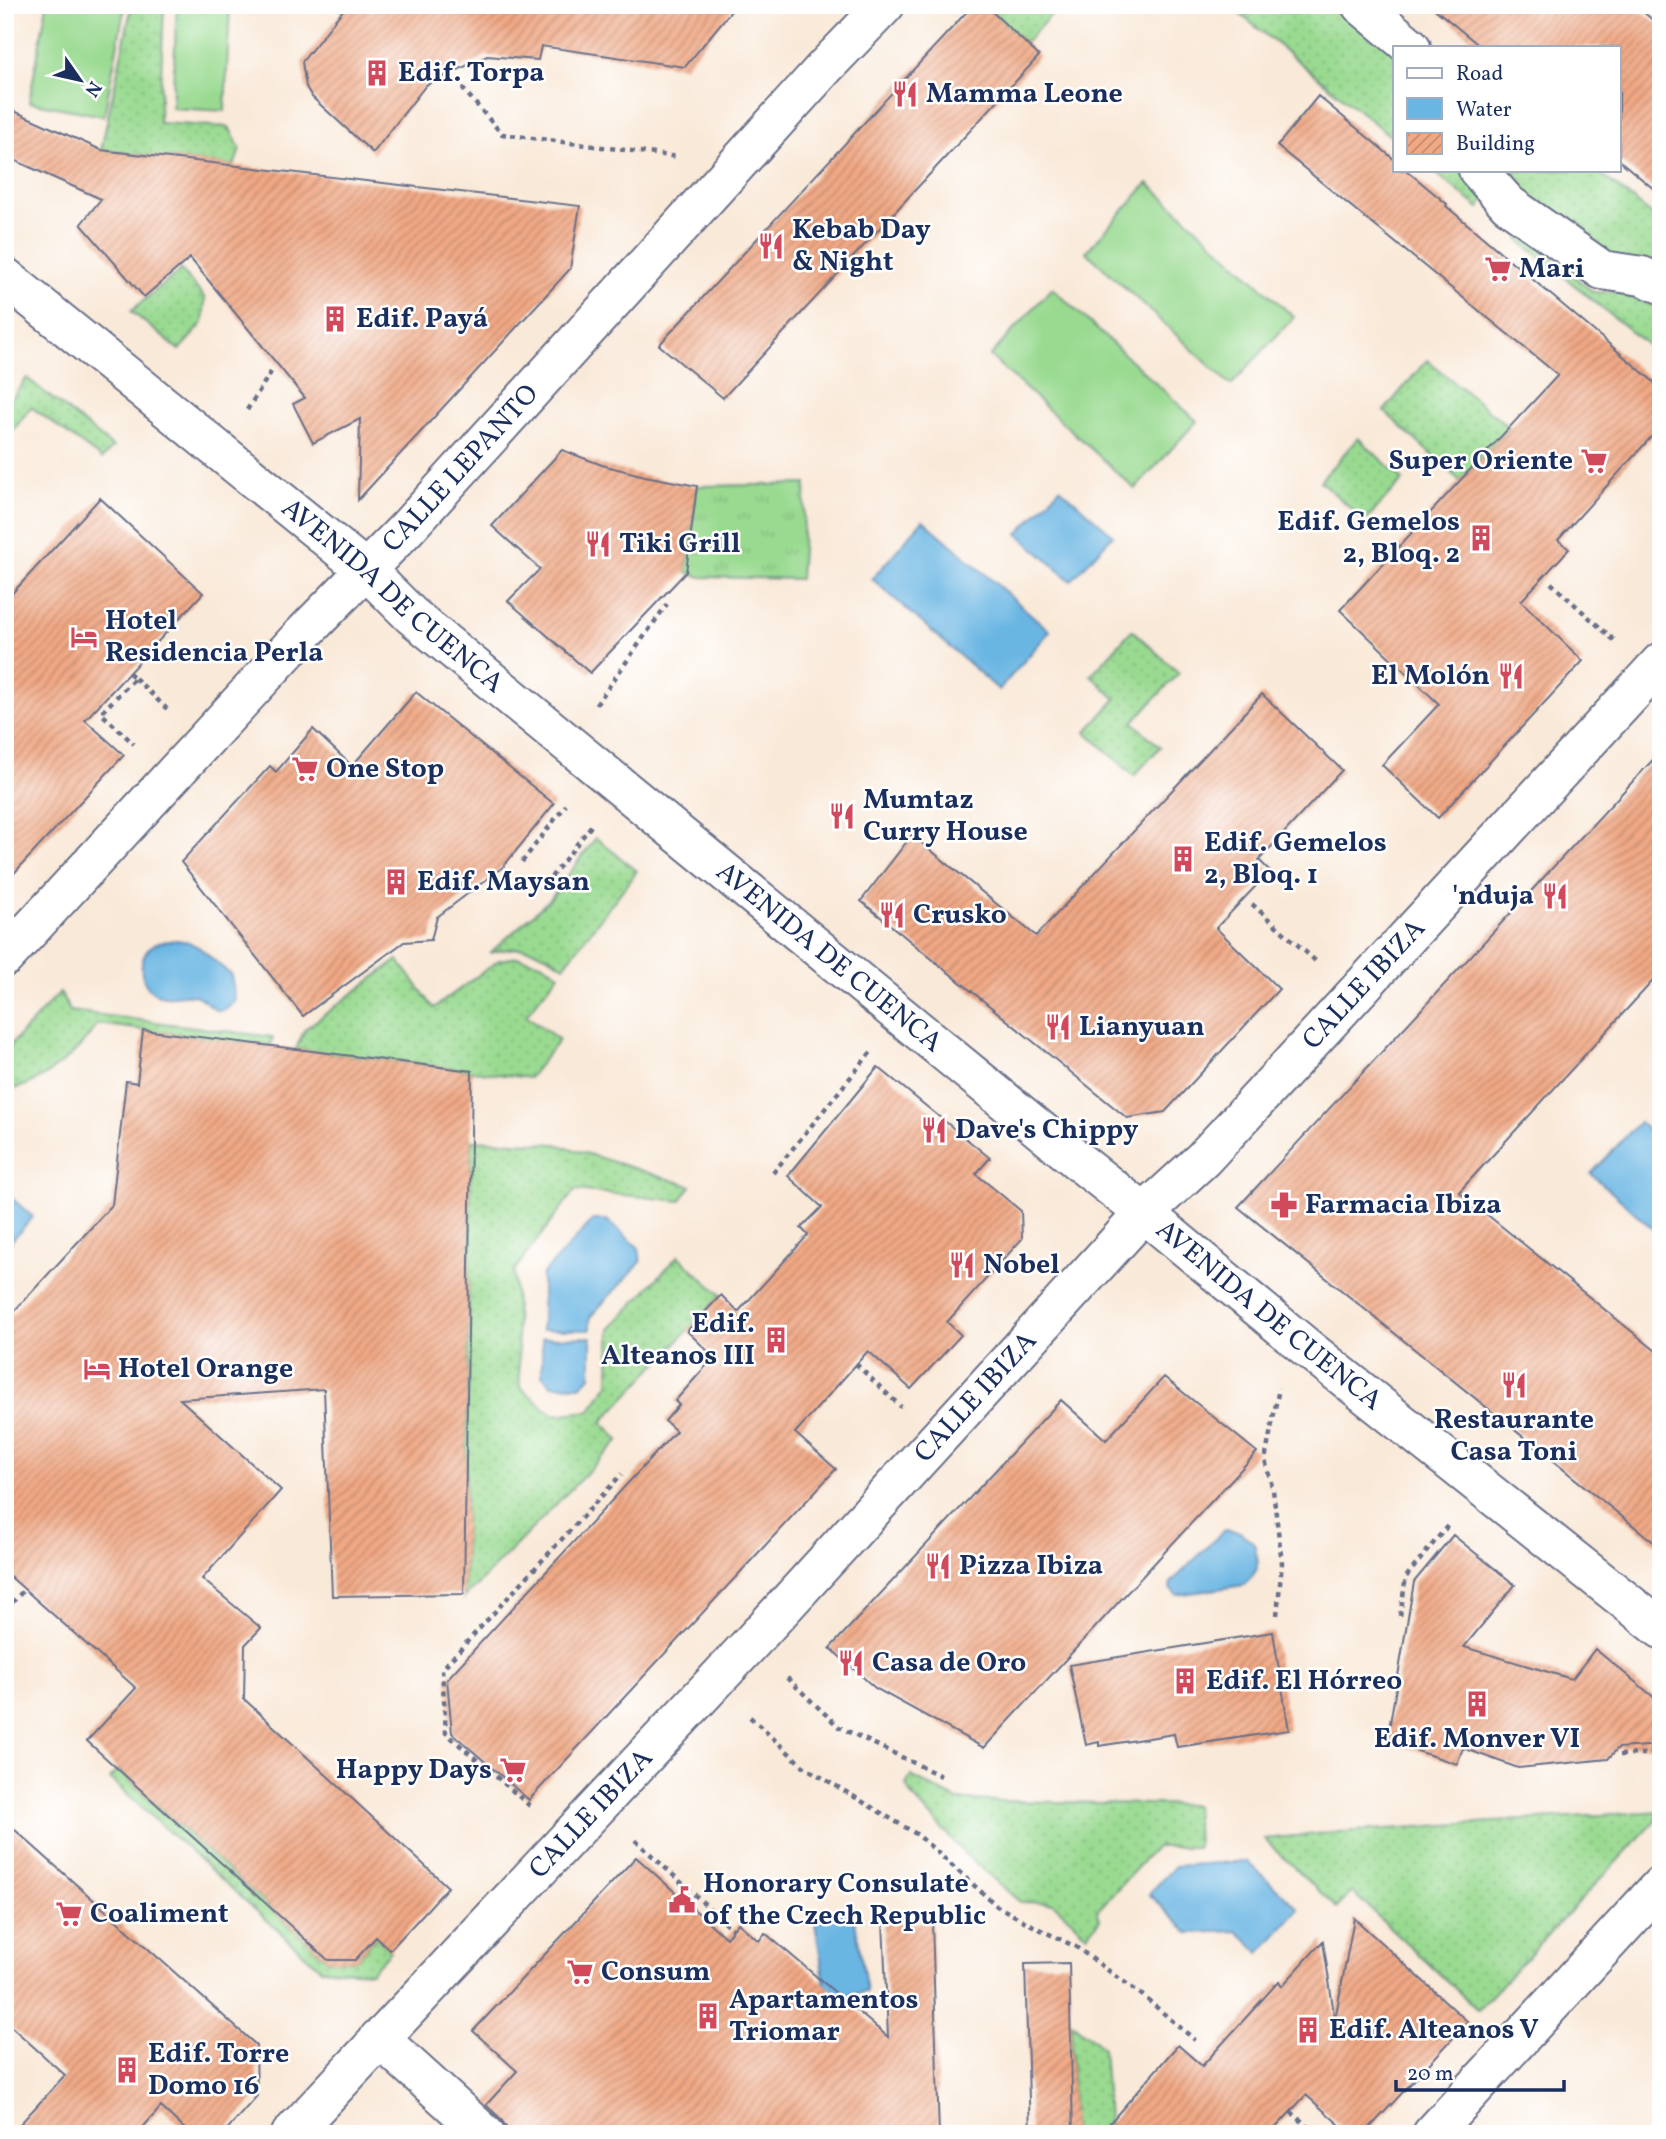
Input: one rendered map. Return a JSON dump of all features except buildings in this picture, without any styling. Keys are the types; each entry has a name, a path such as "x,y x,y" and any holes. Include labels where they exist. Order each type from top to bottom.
{"street":[{"name":"CALLE LEPANTO","path":"5,957 301,636 407,528 826,66 885,5"},
{"path":"1361,5 1411,46"},
{"path":"1480,172 1508,204 1602,270 1642,276 1661,284"},
{"name":"AVENIDA DE CUENCA","path":"5,277 366,570 411,615 900,1016 1661,1629"},
{"name":"CALLE IBIZA","path":"291,2134 714,1683 1144,1213 1203,1159 1655,667"},
{"path":"1432,2134 1661,1885"},
{"path":"379,2038 485,2134"}],"path":[{"path":"462,88 502,134 674,156 734,168"},
{"path":"1551,583 1655,667"},
{"path":"567,742 667,604"},
{"path":"129,673 160,702"},
{"path":"135,678 101,713 170,779"},
{"path":"522,862 608,776"},
{"path":"545,885 608,776"},
{"path":"1252,904 1353,995"},
{"path":"773,1173 900,1016"},
{"path":"1277,1615 1282,1563 1273,1490 1265,1461 1290,1332"},
{"path":"856,1364 936,1440"},
{"path":"566,1840 446,1733 442,1669 622,1474"},
{"path":"1400,1616 1406,1577 1482,1486"},
{"path":"5,1610 24,1589"},
{"path":"750,1644 839,1727 941,1776"},
{"path":"714,1683 803,1766 918,1835 997,1906 1076,1947 1142,1995 1195,2040"},
{"path":"1620,1755 1661,1753"},
{"path":"598,1807 733,1930"},
{"path":"1291,2112 1317,2134"}],"green space":[{"path":"47,5 125,5 104,116 29,102"},
{"path":"132,5 164,5 159,123 229,127 240,149 234,166 101,150"},
{"path":"177,5 230,5 225,111 172,108"},
{"path":"985,5 1060,5 1025,43"},
{"path":"1229,5 1341,5 1393,49 1393,138"},
{"path":"1434,172 1464,172 1485,199 1479,208"},
{"path":"1496,172 1598,172 1661,222 1661,263 1602,256"},
{"path":"1148,183 1294,317 1231,385 1086,252"},
{"path":"1523,234 1593,292 1617,292 1661,309 1661,356 1519,240"},
{"path":"181,270 205,298 203,323 179,350 131,311"},
{"path":"1052,288 1197,421 1135,489 990,356"},
{"path":"1427,360 1509,427 1460,481 1384,411"},
{"path":"27,378 113,447 102,459 31,407 5,441 5,407"},
{"path":"1358,438 1403,480 1365,521 1320,481"},
{"path":"806,484 800,579 701,577 686,572 697,486"},
{"path":"1132,630 1179,673 1133,722 1160,747 1134,776 1086,732 1116,699 1091,675"},
{"path":"596,838 637,871 564,966 528,949 490,953 551,898"},
{"path":"517,957 541,963 559,974 526,1015 559,1040 529,1078 296,1049 305,1029 398,960 434,1008 499,960"},
{"path":"60,992 70,1011 273,1037 271,1046 97,1024 81,1045 57,1067 31,1083 5,1089 5,1051"},
{"path":"471,1140 556,1144 691,1186 680,1201 575,1190 514,1271 520,1387 553,1415 590,1411 609,1383 610,1329 678,1256 721,1295 602,1422 619,1440 464,1598"},
{"path":"118,1770 328,1960 355,1960 376,1937 391,1951 371,1972 321,1969 110,1779"},
{"path":"911,1776 957,1800 1195,1805 1197,1847 1156,1847 1097,1911 1100,1919 1087,1935 1053,1903 1020,1902 966,1855 913,1797 906,1785"},
{"path":"1661,1811 1478,2010 1352,1892 1337,1908 1264,1839 1326,1833"},
{"path":"1071,2022 1103,2048 1109,2134 1073,2134"}],"water":[{"path":"1060,488 1113,535 1071,581 1018,534"},
{"path":"923,520 1050,631 999,690 872,579"},
{"path":"177,940 200,948 231,975 235,1000 228,1007 217,1010 194,995 166,996 150,990 143,977 142,962 145,955 155,944"},
{"path":"1639,1122 1661,1142 1661,1236 1591,1174"},
{"path":"5,1192 33,1217 5,1248"},
{"path":"593,1220 607,1220 639,1248 641,1262 590,1317 590,1330 542,1330 542,1275"},
{"path":"591,1337 591,1376 580,1386 552,1385 542,1375 542,1338"},
{"path":"1224,1530 1240,1532 1254,1543 1258,1562 1253,1576 1244,1585 1177,1595 1170,1589 1171,1583"},
{"path":"1247,1861 1299,1909 1260,1953 1237,1931 1189,1933 1149,1894 1175,1866"},
{"path":"853,1909 867,1992 827,1998 814,1916"}],"place":[{"name":"Edif. Torpa","path":"377,73"},
{"name":"Mamma Leone","path":"905,94"},
{"name":"Kebab Day & Night","path":"771,246"},
{"name":"Mari","path":"1498,269"},
{"name":"Edif. Payá","path":"335,319"},
{"name":"Super Oriente","path":"1594,461"},
{"name":"Edif. Gemelos 2, Bloq. 2","path":"1481,538"},
{"name":"Tiki Grill","path":"598,544"},
{"name":"Hotel Residencia Perla","path":"84,637"},
{"name":"El Molón","path":"1511,676"},
{"name":"One Stop","path":"305,769"},
{"name":"Mumtaz Curry House","path":"842,816"},
{"name":"Edif. Gemelos 2, Bloq. 1","path":"1183,859"},
{"name":"Edif. Maysan","path":"396,882"},
{"name":"'nduja","path":"1555,896"},
{"name":"Crusko","path":"892,915"},
{"name":"Lianyuan","path":"1058,1027"},
{"name":"Dave's Chippy","path":"934,1130"},
{"name":"Farmacia Ibiza","path":"1284,1205"},
{"name":"Nobel","path":"962,1265"},
{"name":"Edif. Alteanos III","path":"776,1340"},
{"name":"Hotel Orange","path":"97,1369"},
{"name":"Restaurante Casa Toni","path":"1514,1385"},
{"name":"Pizza Ibiza","path":"938,1566"},
{"name":"Casa de Oro","path":"851,1663"},
{"name":"Edif. El Hórreo","path":"1185,1681"},
{"name":"Edif. Monver VI","path":"1477,1704"},
{"name":"Happy Days","path":"513,1770"},
{"name":"Honorary Consulate of the Czech Republic","path":"682,1900"},
{"name":"Coaliment","path":"69,1914"},
{"name":"Consum","path":"580,1972"},
{"name":"Apartamentos Triomar","path":"708,2016"},
{"name":"Edif. Alteanos V","path":"1308,2030"},
{"name":"Edif. Torre Domo 16","path":"127,2070"}]}
